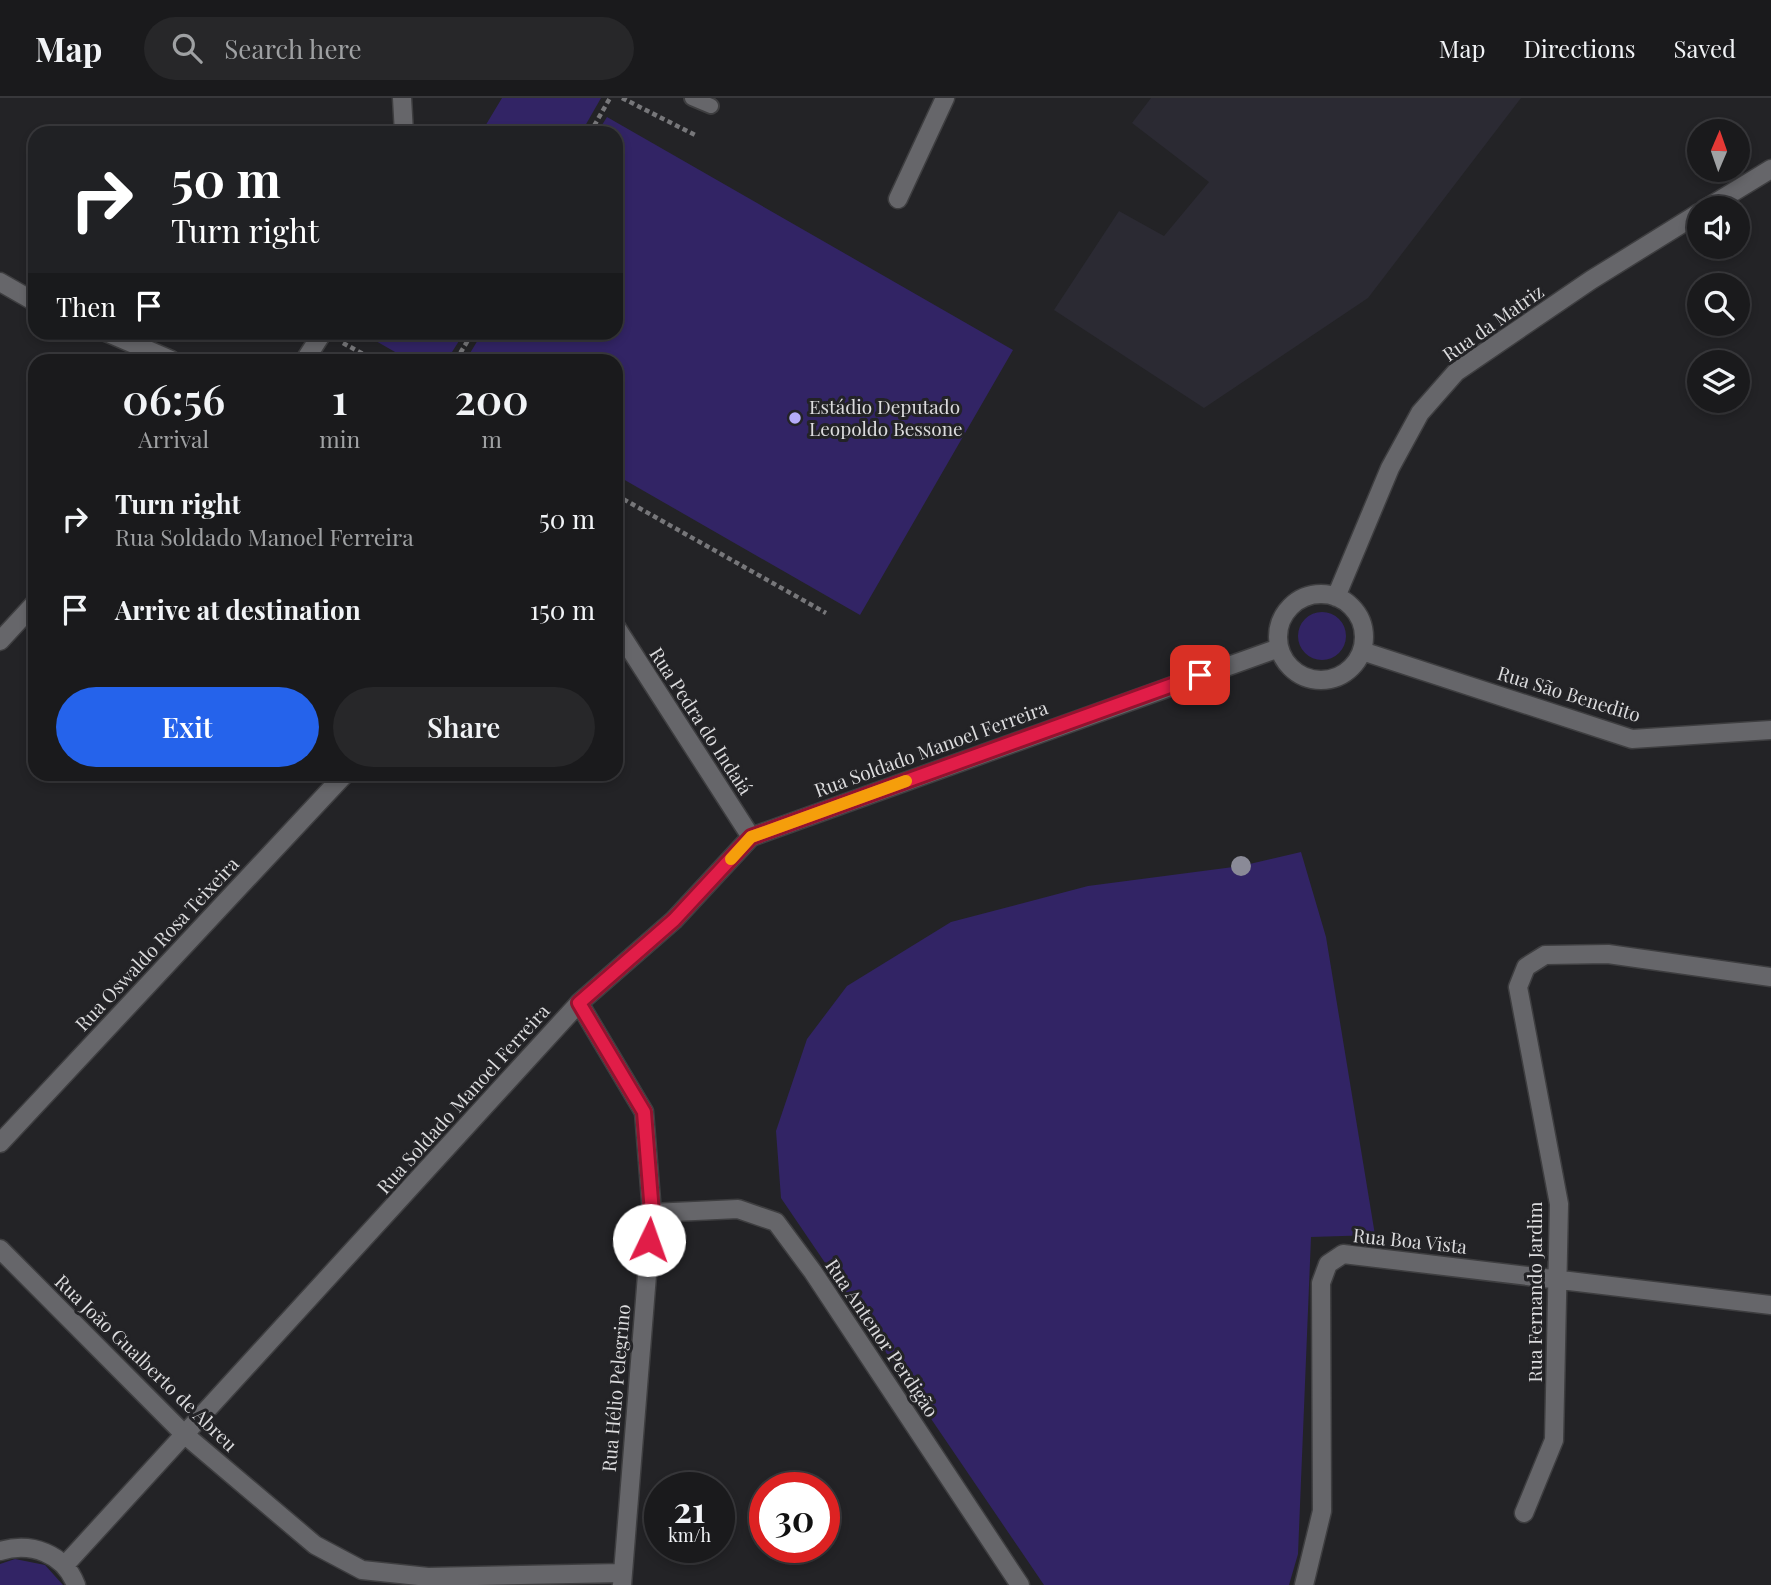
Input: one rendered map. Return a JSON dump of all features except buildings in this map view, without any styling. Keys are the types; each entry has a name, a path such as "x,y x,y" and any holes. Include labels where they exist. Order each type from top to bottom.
{"street":[{"path":"401,98 403,126"},
{"path":"898,199 945,98"},
{"path":"1727,196 1771,169"},
{"name":"Rua da Matriz","path":"1336,597 1390,468 1420,412 1456,372 1591,279 1687,220"},
{"path":"0,282 28,298"},
{"path":"125,340 157,354"},
{"path":"311,354 326,340"},
{"path":"1310,596 1336,597 1356,613 1362,625 1362,651 1345,673 1319,680 1294,671 1279,648 1281,622 1297,601 1310,596"},
{"path":"0,641 28,611"},
{"name":"Rua Pedra do Indaiá","path":"623,638 751,837"},
{"name":"Rua Soldado Manoel Ferreira","path":"65,1565 579,1003 674,920 751,837 1279,648"},
{"name":"Rua São Benedito","path":"1362,651 1632,739 1771,730"},
{"name":"Rua Oswaldo Rosa Teixeira","path":"0,1143 338,781"},
{"name":"Rua Fernando Jardim","path":"1524,1513 1554,1440 1559,1204 1518,987 1526,967 1545,955 1608,954 1771,977"},
{"name":"Rua Hélio Pelegrino","path":"579,1003 644,1112 652,1213 622,1579"},
{"name":"Rua Antenor Perdigão","path":"652,1213 738,1209 776,1222 813,1272 1020,1585"},
{"name":"Rua João Gualberto de Abreu","path":"0,1249 184,1434 316,1545 362,1570 428,1577 622,1579"},
{"name":"Rua Boa Vista","path":"1304,1585 1322,1511 1321,1283 1328,1264 1343,1254 1558,1277 1771,1305"},
{"path":"0,1551 32,1548 50,1554 65,1565 76,1585"}],"lane":[{"path":"692,98 711,106"}],"path":[{"path":"594,126 610,98"},
{"path":"622,98 695,135"},
{"path":"337,340 363,354"},
{"path":"623,499 826,613"}],"shaded area":[{"path":"502,98 601,98 585,126 485,126"},
{"path":"1151,98 1521,98 1368,298 1204,408 1054,310 1119,211 1164,236 1209,182 1132,123"},
{"name":"Estádio Deputado Leopoldo Bessone","path":"607,117 623,126 601,126"},
{"name":"Estádio Deputado Leopoldo Bessone","path":"623,126 1013,350 860,615 623,479 623,354 470,354 478,340 623,340"},
{"path":"374,340 460,340 451,354 399,354"},
{"path":"1322,612 1339,619 1346,636 1339,653 1322,660 1305,653 1298,636 1305,619"},
{"path":"1301,852 1326,937 1375,1235 1311,1237 1298,1554 1289,1585 1044,1585 781,1198 776,1131 807,1039 847,986 951,922 1088,886 1241,866"},
{"path":"15,1559 45,1565 63,1585 0,1585 0,1564"}],"slow traffic":[{"path":"731,859 751,837 906,781"}],"place":[{"name":"Estádio Deputado Leopoldo Bessone","path":"795,418"}],"route":[{"path":"649,1240 652,1213 644,1112 579,1003 674,920 751,837 1200,675"}]}
